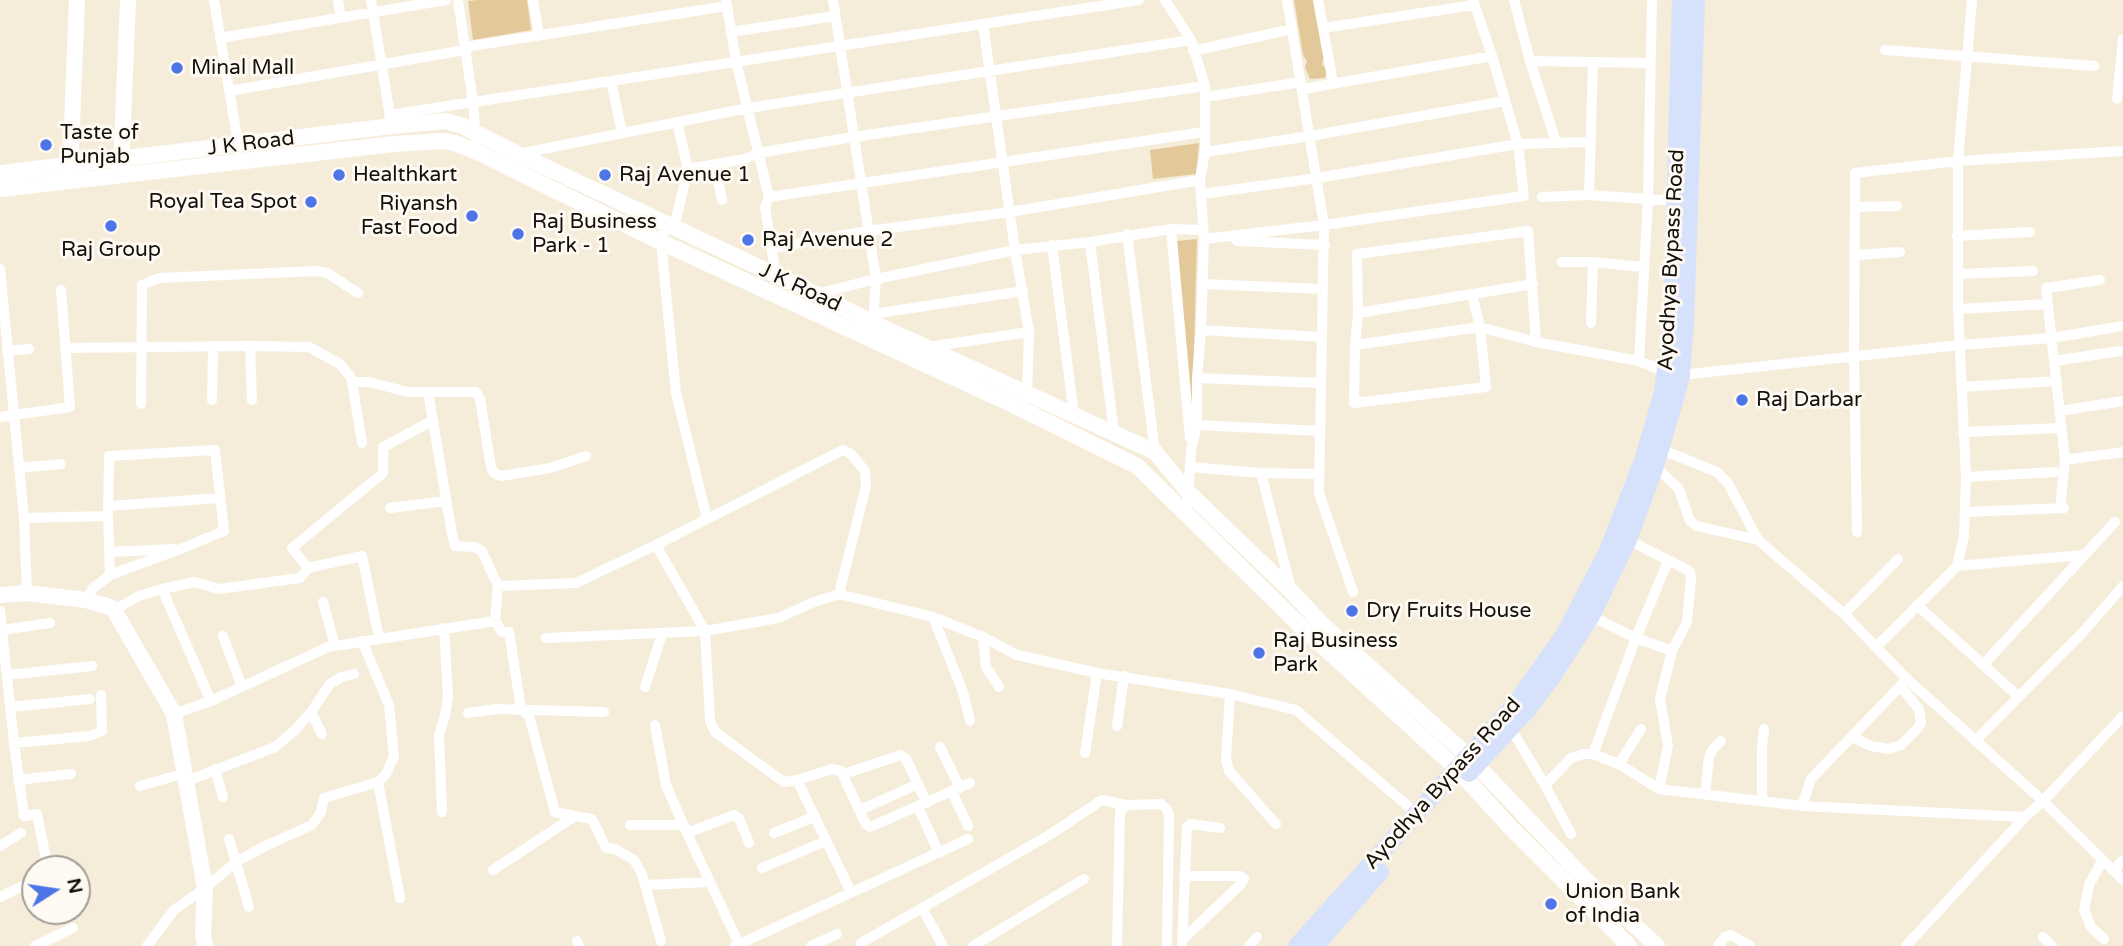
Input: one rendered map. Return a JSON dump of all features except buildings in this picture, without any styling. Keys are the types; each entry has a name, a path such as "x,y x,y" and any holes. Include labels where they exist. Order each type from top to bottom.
{"main road":[{"path":"70,173 77,0"},
{"path":"121,167 128,0"},
{"name":"Ayodhya Bypass Road","path":"1315,946 1467,767 1542,669 1565,634 1608,551 1644,458 1663,393 1674,373 1672,323 1681,0"},
{"name":"Ayodhya Bypass Road","path":"1297,946 1417,814 1511,729 1552,677 1591,616 1628,540 1657,457 1685,324 1696,0"},
{"name":"J K Road","path":"239,153 391,120 451,122 816,294 1137,466 1187,513 1218,533 1292,592 1322,625 1467,767"},
{"path":"447,142 451,122"},
{"name":"J K Road","path":"0,189 70,173 239,153 455,143 661,242 927,347 1155,452 1218,533 1304,629 1467,767"},
{"name":"J K Road","path":"0,173 70,173"},
{"path":"0,595 27,593 86,600 114,610 174,714 205,888 205,946"},
{"path":"1467,767 1509,826 1629,946"},
{"path":"1467,767 1657,946"}],"street":[{"path":"214,0 239,153"},
{"path":"338,0 341,18"},
{"path":"371,0 391,120 473,102 1139,0"},
{"path":"220,38 446,0"},
{"path":"458,0 473,102 477,152"},
{"path":"533,0 539,35"},
{"path":"833,0 876,279 865,321 1023,291"},
{"path":"1165,0 1192,46 1205,92 1205,152 1200,180 1203,234 1201,330 1197,425 1191,450"},
{"path":"1287,0 1324,225 1319,493 1353,593"},
{"path":"1318,0 1333,83"},
{"path":"1514,0 1556,142"},
{"path":"1639,360 1648,198 1652,0"},
{"path":"1876,647 1956,566 1964,536 1966,477 1958,309 1958,161 1972,0"},
{"path":"1203,234 1324,225 1524,196 1518,144 1474,2 1323,28"},
{"path":"229,91 694,6 727,3 736,61 769,197 765,206 776,276"},
{"path":"731,32 835,16"},
{"path":"983,24 1029,332 1027,394"},
{"path":"518,155 748,108 1192,46 1292,29"},
{"path":"2117,99 2123,39"},
{"path":"1885,50 2094,66"},
{"path":"688,169 853,136 1205,92 1333,83 1492,56"},
{"path":"1530,61 1650,63"},
{"path":"1589,195 1592,62"},
{"path":"611,80 621,133"},
{"path":"1205,152 1506,101"},
{"path":"677,122 688,169 670,226 661,242 676,393 707,519"},
{"path":"769,197 1205,132"},
{"path":"1202,194 1317,178 1518,144 1589,142"},
{"path":"1857,533 1855,173 1958,161 2123,151"},
{"path":"715,164 722,200"},
{"path":"772,247 1010,212 1200,180"},
{"path":"1542,197 1589,195 1677,201"},
{"path":"1855,208 1897,206"},
{"path":"816,294 1015,250 1171,229 1325,245"},
{"path":"1171,229 1191,450 1187,513"},
{"path":"1472,295 1480,327 1486,387 1354,403 1357,254 1528,231 1536,342"},
{"path":"1957,236 2030,232"},
{"path":"1127,234 1155,452"},
{"path":"1090,242 1114,433"},
{"path":"1052,245 1074,415"},
{"path":"1854,255 1900,252"},
{"path":"1562,262 1643,267"},
{"path":"1591,323 1594,262"},
{"path":"0,269 24,518 27,593"},
{"path":"141,404 142,285 159,278 317,271 327,273 358,293"},
{"path":"1959,274 2033,271"},
{"path":"1966,512 2063,508 2065,460 2046,288 2100,281"},
{"path":"1202,284 1323,289"},
{"path":"1357,313 1533,285"},
{"path":"0,417 70,407 61,290"},
{"path":"1958,309 2048,304"},
{"path":"1355,345 1480,327 1536,342 1639,360 1674,373 2052,338 2123,326"},
{"path":"1201,330 1322,337"},
{"path":"927,347 1029,332"},
{"path":"212,401 213,346"},
{"path":"250,346 252,400"},
{"path":"65,348 309,347 340,364 350,376 362,443"},
{"path":"7,351 29,349"},
{"path":"2054,360 2120,351"},
{"path":"1198,377 1321,383"},
{"path":"1962,387 2057,381"},
{"path":"352,382 369,382 400,391 476,392 480,399 491,467 494,473 501,476 550,468 586,456"},
{"path":"428,392 455,546 474,547 482,551 498,586 495,621 502,632 509,632 521,709 529,716 555,812 592,819 606,848 615,849 634,860 646,885 662,941"},
{"path":"2060,411 2123,401"},
{"path":"308,568 292,548 383,473 383,447 432,421"},
{"path":"1197,425 1319,431"},
{"path":"1963,432 2062,428"},
{"path":"86,600 92,589 110,575 224,531 215,450 109,456 110,575"},
{"path":"498,586 576,583 843,450 852,454 865,471 866,486 839,594"},
{"path":"2065,460 2123,452"},
{"path":"1657,457 1679,489 1690,521 1698,526 1758,540"},
{"path":"1657,457 1717,472 1728,483 1758,540 1844,614 1876,647 1904,682 1919,709 1921,723 1917,729 1901,745 1889,749 1871,746 1852,737"},
{"path":"19,468 61,464"},
{"path":"1191,467 1261,474 1318,474"},
{"path":"1966,477 2056,472"},
{"path":"1261,474 1292,592"},
{"path":"24,518 220,498"},
{"path":"390,508 446,501"},
{"path":"1983,665 2115,522"},
{"path":"1628,540 1690,572 1691,579 1687,622 1672,652 1660,699 1668,746 1659,789"},
{"path":"656,545 705,631 710,721 715,732 784,782 832,769 841,771 865,823 870,827 961,788"},
{"path":"110,552 183,548"},
{"path":"1956,566 2084,555"},
{"path":"114,610 138,596 162,589 195,582 219,589 300,578 308,568 362,556 379,638"},
{"path":"1844,614 1898,559"},
{"path":"1594,754 1636,638 1668,561"},
{"path":"1975,741 2084,631 2123,586"},
{"path":"162,589 211,701"},
{"path":"546,638 705,631 778,618 839,594 933,617 984,637 1017,655 1097,673 1230,694 1296,710 1417,814"},
{"path":"323,602 335,646"},
{"path":"1917,605 2018,696"},
{"path":"0,611 7,675 4,695 11,707 24,816 37,814 45,855"},
{"path":"1591,616 1672,652"},
{"path":"933,617 963,692 970,721"},
{"path":"174,714 211,701 328,647 495,621"},
{"path":"2,630 50,623"},
{"path":"442,812 439,736 448,697 444,628"},
{"path":"645,687 662,634"},
{"path":"223,636 242,687"},
{"path":"984,637 986,667 999,687"},
{"path":"147,946 174,910 236,862 312,825 321,812 324,797 378,782 386,774 394,757 389,705 362,641"},
{"path":"7,675 92,666"},
{"path":"1085,753 1097,673"},
{"path":"140,786 215,769 275,747 311,712 330,684 341,677 354,674"},
{"path":"1117,726 1124,676"},
{"path":"1802,806 1811,779 1904,682"},
{"path":"1904,682 2043,801 2123,880"},
{"path":"1230,694 1226,760 1229,771 1276,824"},
{"path":"11,707 95,697 102,731 90,736 14,743"},
{"path":"468,713 496,709 604,712"},
{"path":"311,712 322,734"},
{"path":"1906,946 2123,716"},
{"path":"655,725 666,785 737,945 968,839"},
{"path":"1511,729 1571,834"},
{"path":"1619,764 1641,729"},
{"path":"1762,799 1764,729"},
{"path":"1705,793 1709,758 1721,741"},
{"path":"940,747 961,788 968,826"},
{"path":"1545,785 1571,758 1594,754 1619,764 1659,789 1762,799 1802,806 2025,817"},
{"path":"844,775 901,755 906,759 918,784 922,805 939,853"},
{"path":"215,769 223,797"},
{"path":"18,780 71,774"},
{"path":"797,780 851,892"},
{"path":"378,782 400,898"},
{"path":"860,810 918,784"},
{"path":"861,943 1051,834 1102,800 1126,805 1161,804 1167,809 1167,946"},
{"path":"1117,946 1119,823 1120,811 1126,805"},
{"path":"630,825 685,829 734,814 739,818 749,843"},
{"path":"494,870 575,816"},
{"path":"774,833 814,817"},
{"path":"1182,943 1187,827 1191,824 1220,828"},
{"path":"0,846 21,833"},
{"path":"229,839 249,907"},
{"path":"762,868 826,841"},
{"path":"2113,871 2123,860"},
{"path":"2102,861 2089,885 2084,910 2091,927 2104,939"},
{"path":"1182,943 1244,879 1240,876 1184,876"},
{"path":"973,946 1084,879"},
{"path":"646,885 710,882"},
{"path":"0,897 21,887"},
{"path":"922,908 943,946"},
{"path":"35,946 73,928"},
{"path":"811,946 837,934"},
{"path":"1718,946 1725,937 1731,935 1750,946"},
{"path":"2043,937 2052,946"}],"shaded area":[{"path":"527,0 531,30 473,40 468,1"},
{"path":"1294,0 1314,0 1325,54 1322,64 1327,70 1325,78 1310,79 1305,67 1307,61 1303,55"},
{"path":"1199,143 1196,174 1153,179 1150,150"},
{"path":"1197,239 1192,417 1177,241"}],"place":[{"name":"Minal Mall","path":"177,68"},
{"name":"Taste of Punjab","path":"46,145"},
{"name":"Healthkart","path":"339,175"},
{"name":"Raj Avenue 1","path":"605,175"},
{"name":"Royal Tea Spot","path":"311,202"},
{"name":"Riyansh Fast Food","path":"472,216"},
{"name":"Raj Group","path":"111,226"},
{"name":"Raj Business Park - 1","path":"518,234"},
{"name":"Raj Avenue 2","path":"748,240"},
{"name":"Raj Darbar","path":"1742,400"},
{"name":"Dry Fruits House","path":"1352,611"},
{"name":"Raj Business Park","path":"1259,653"},
{"name":"Union Bank of India","path":"1551,904"}]}
